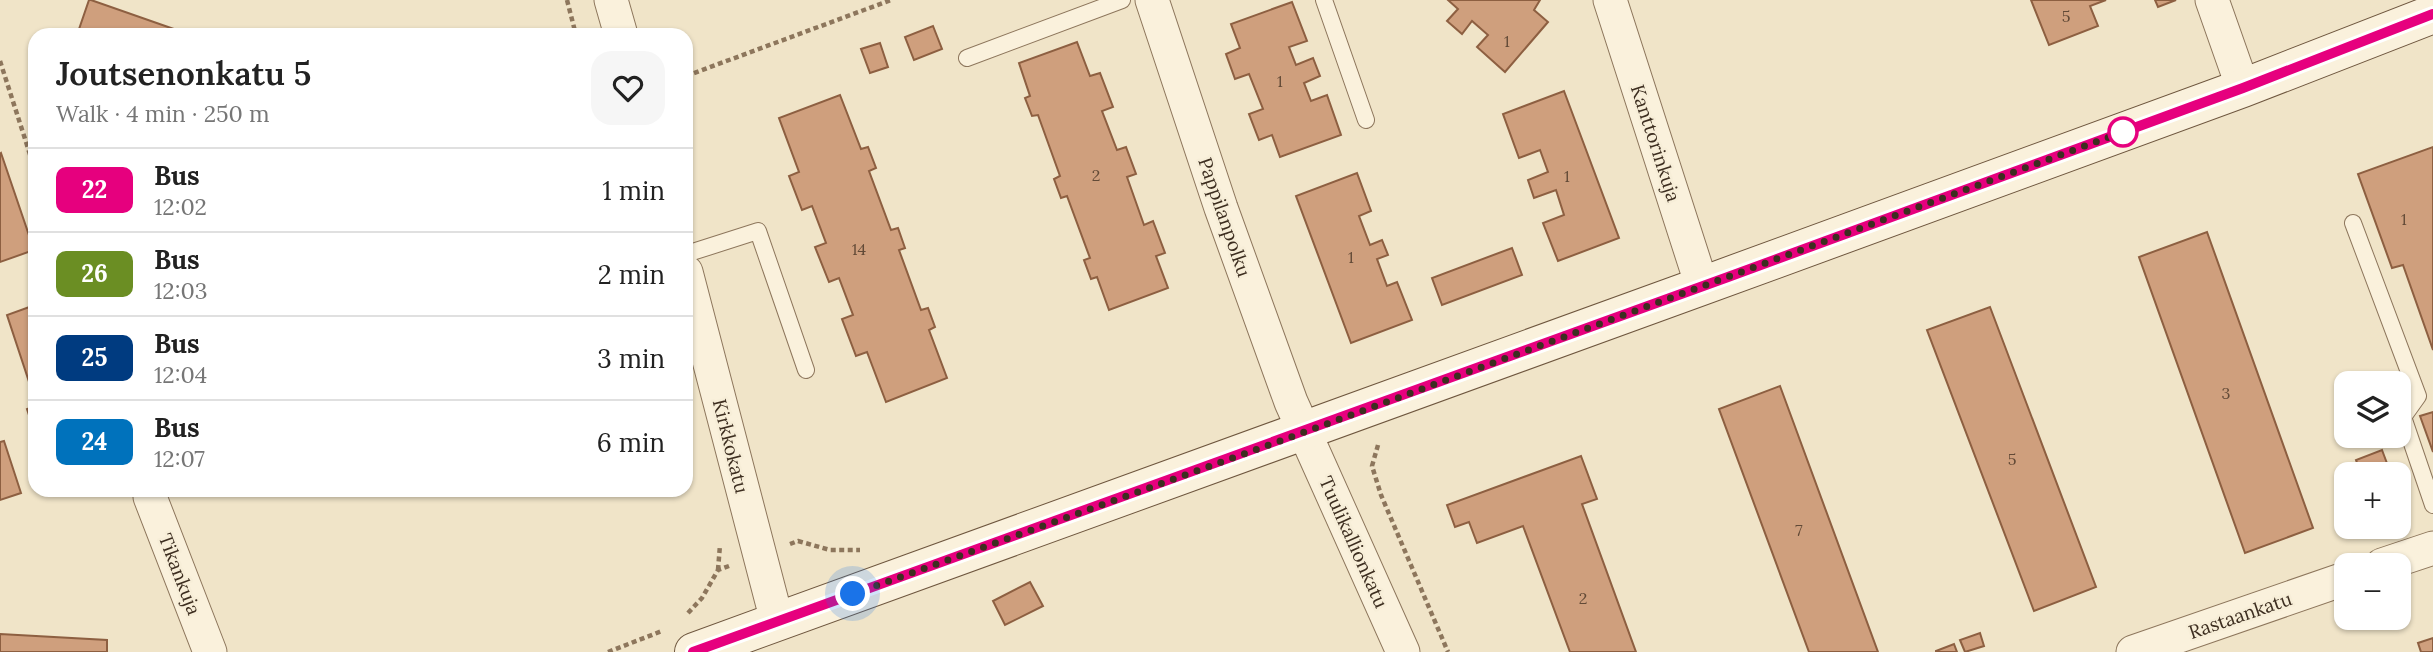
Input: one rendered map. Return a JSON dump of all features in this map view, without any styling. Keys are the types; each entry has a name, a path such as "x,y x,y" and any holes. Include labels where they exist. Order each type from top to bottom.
{"main road":[{"path":"694,652 1305,432 2243,88 2433,14"}],"street":[{"path":"611,0 619,28"},
{"name":"Pappilanpolku","path":"1152,0 1226,221 1305,432"},
{"name":"Kanttorinkuja","path":"1610,0 1702,286"},
{"path":"2212,0 2243,88"},
{"name":"Kirkkokatu","path":"693,299 777,621"},
{"name":"Tuulikallionkatu","path":"1305,432 1403,652"},
{"name":"Tikankuja","path":"150,497 210,652"},
{"path":"2411,555 2433,548"},
{"name":"Rastaankatu","path":"2133,652 2334,582"}],"lane":[{"path":"967,58 1122,0"},
{"path":"1324,0 1366,120"},
{"path":"2353,223 2418,396 2403,417 2433,505"},
{"path":"693,252 758,231 806,370"}],"path":[{"path":"567,0 574,28"},
{"path":"693,73 891,0"},
{"path":"0,61 28,148"},
{"path":"1379,442 1372,466 1381,495 1448,652"}],"building":[{"path":"91,0 171,28 79,28"},
{"path":"1448,0 1540,0 1534,10 1548,22 1505,72 1477,47 1488,35 1472,21 1462,34 1447,21 1458,9"},
{"path":"2031,0 2106,0 2090,6 2098,26 2049,45"},
{"path":"2155,0 2176,0 2158,7"},
{"path":"1292,2 1307,41 1289,47 1296,65 1313,58 1320,76 1304,83 1311,101 1327,95 1341,135 1280,157 1272,135 1259,140 1249,114 1263,109 1249,74 1235,79 1226,54 1240,48 1231,24"},
{"path":"933,26 942,49 914,60 905,37"},
{"path":"1077,42 1090,76 1100,73 1113,107 1102,111 1117,150 1126,147 1136,174 1127,177 1144,225 1153,221 1165,253 1156,256 1168,288 1109,310 1097,277 1091,279 1084,260 1090,258 1067,196 1061,198 1054,179 1060,176 1038,115 1032,116 1025,98 1030,96 1019,63"},
{"path":"880,43 888,67 870,73 861,49"},
{"path":"1564,91 1619,238 1558,261 1543,223 1564,215 1556,190 1534,198 1528,180 1548,172 1540,150 1519,158 1503,114"},
{"path":"840,95 861,149 868,147 876,168 869,171 891,230 898,228 905,248 899,250 921,310 928,308 935,327 929,330 947,378 886,402 867,352 856,356 842,319 853,315 839,278 829,282 815,247 826,243 812,206 802,210 789,176 799,172 779,118"},
{"path":"2433,147 2433,350 2403,265 2392,268 2358,174"},
{"path":"0,154 28,232 28,252 0,262"},
{"path":"1357,173 1371,211 1359,216 1370,245 1382,240 1388,255 1377,259 1387,286 1397,282 1412,320 1351,343 1296,196"},
{"path":"2207,232 2313,528 2245,553 2139,257"},
{"path":"1512,248 1522,275 1442,305 1432,278"},
{"path":"1990,307 2096,587 2034,611 1927,330"},
{"path":"28,308 28,379 7,315"},
{"path":"1780,386 1878,652 1809,652 1719,409"},
{"path":"2433,412 2433,452 2420,416"},
{"path":"4,441 21,493 0,500 0,442"},
{"path":"2382,450 2386,462 2357,462 2356,460"},
{"path":"1581,456 1597,499 1582,504 1636,652 1570,652 1523,526 1477,543 1469,522 1455,527 1447,505"},
{"path":"1030,582 1043,606 1005,625 993,601"},
{"path":"1980,633 1984,646 1965,652 1960,640"},
{"path":"0,634 107,640 107,652 0,652"},
{"path":"2433,638 2433,652 2421,652 2418,643"},
{"path":"1954,644 1957,652 1936,652 1936,651"}],"bus line":[{"name":"22","path":"693,652 1728,277 2243,88 2433,14"}],"route":[{"path":"853,594 1280,441 2123,132"}]}
